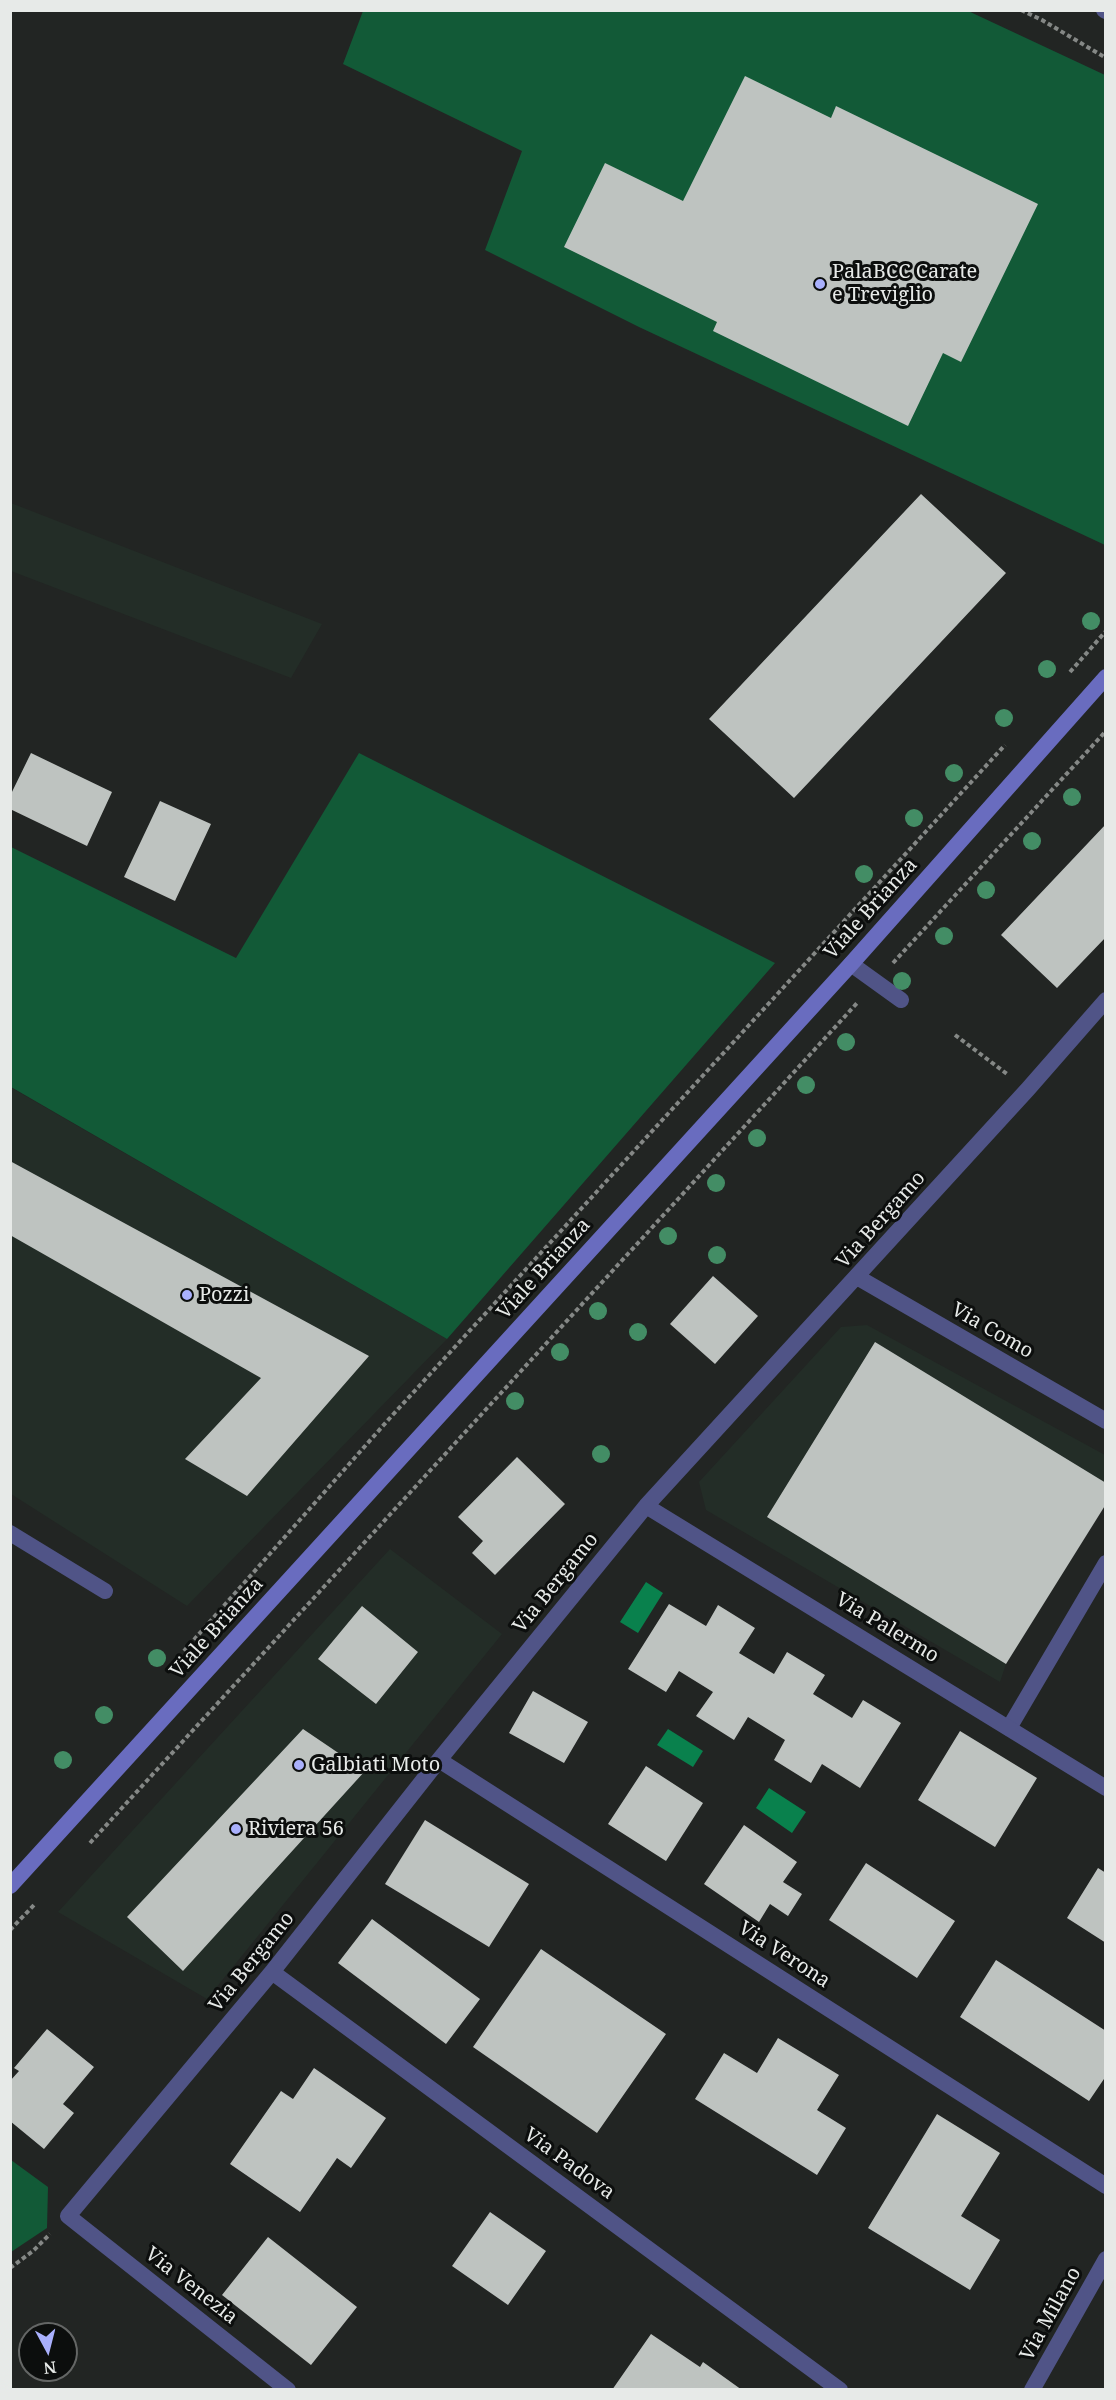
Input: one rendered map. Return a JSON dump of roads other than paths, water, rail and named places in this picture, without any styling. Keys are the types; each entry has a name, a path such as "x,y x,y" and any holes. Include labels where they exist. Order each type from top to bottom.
{"main road":[{"name":"Viale Brianza","path":"10,1886 850,964 1106,677"}],"street":[{"path":"850,964 902,1000"},
{"name":"Via Bergamo","path":"68,2216 272,1972 439,1760 646,1506 1028,1089 1106,1000"},
{"name":"Via Como","path":"857,1277 1106,1421"},
{"name":"Via Palermo","path":"646,1506 1106,1788"},
{"path":"10,1533 105,1591"},
{"path":"1009,1728 1106,1563"},
{"name":"Via Verona","path":"439,1760 1106,2186"},
{"name":"Via Padova","path":"272,1972 840,2390"},
{"name":"Via Venezia","path":"68,2216 288,2390"},
{"name":"Via Milano","path":"1032,2390 1105,2259"}],"place":[{"name":"PalaBCC Carate e Treviglio","path":"820,284"},
{"name":"Pozzi","path":"187,1295"},
{"name":"Galbiati Moto","path":"299,1765"},
{"name":"Riviera 56","path":"236,1829"}]}
